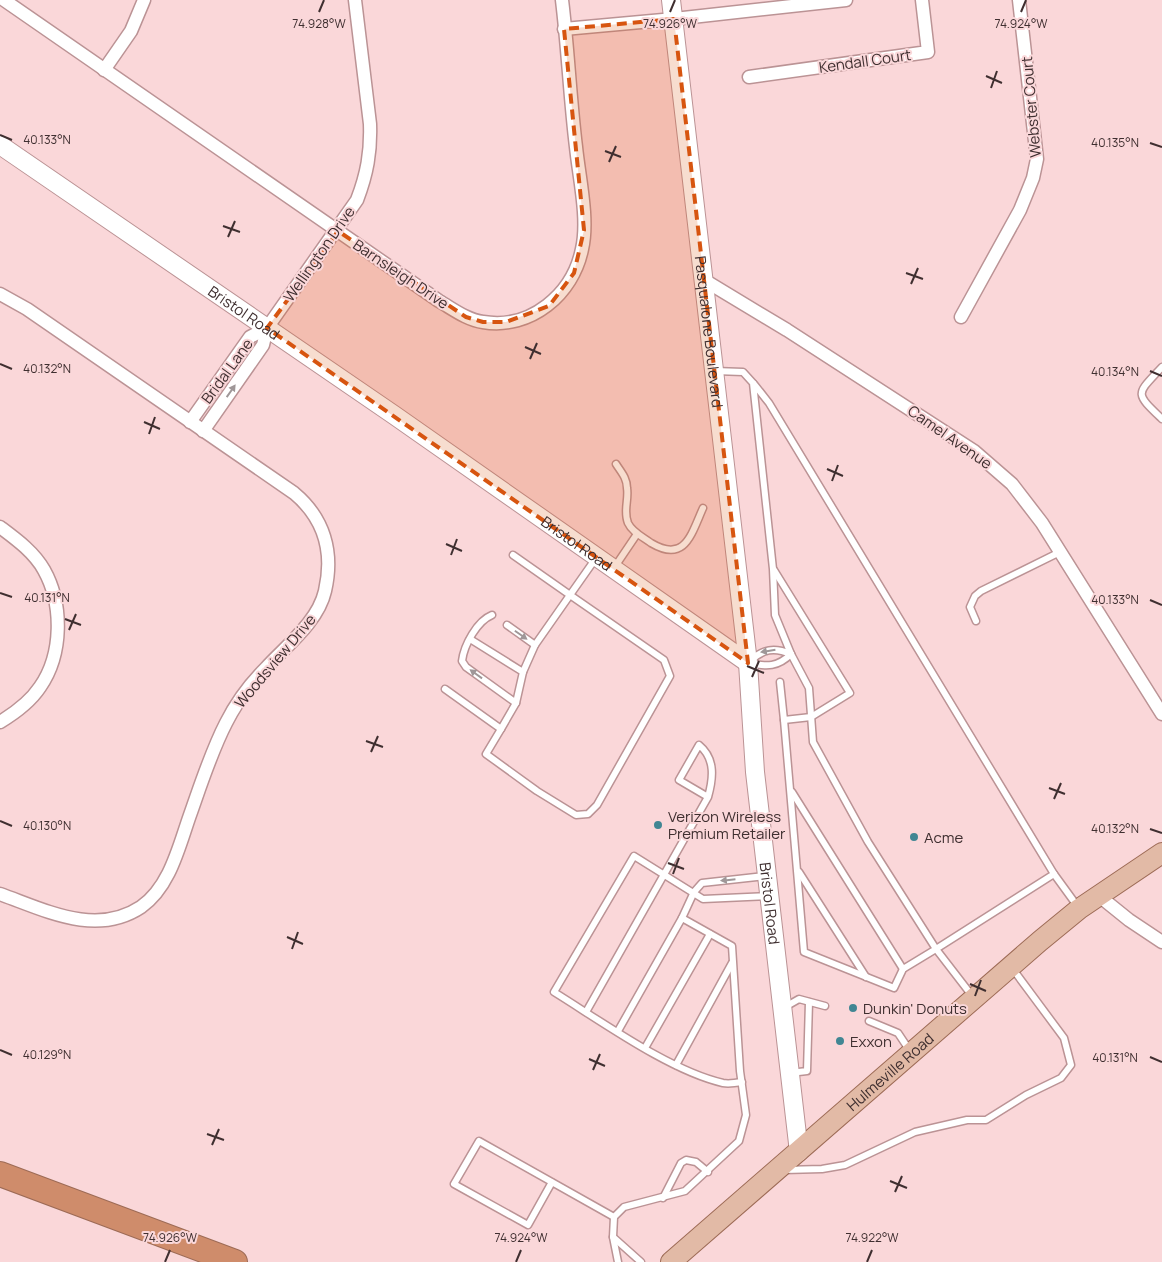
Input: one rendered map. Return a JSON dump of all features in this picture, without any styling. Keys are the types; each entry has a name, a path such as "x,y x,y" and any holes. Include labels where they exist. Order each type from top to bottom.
{"highway":[{"path":"0,1174 235,1262"},
{"path":"0,1191 190,1262"}],"main road":[{"name":"Pasqualone Boulevard","path":"671,0 748,663"},
{"name":"Bristol Road","path":"0,145 267,328 748,663 754,772 788,1073 799,1152"},
{"name":"Hulmeville Road","path":"671,1262 799,1152 1010,965 1098,895 1162,853"}],"street":[{"name":"Barnsleigh Drive","path":"4,0 439,301 466,317 483,322 506,322 525,318 549,306 564,291 574,273 582,249 584,230 562,0"},
{"path":"104,70 131,31 144,0"},
{"name":"Wellington Drive","path":"267,328 338,231 358,200 366,177 371,142 355,0"},
{"path":"564,28 674,19 797,3 846,0"},
{"name":"Kendall Court","path":"749,77 928,52 922,0"},
{"name":"Webster Court","path":"961,317 1020,210 1035,170 1037,159 1019,0"},
{"name":"Camel Avenue","path":"704,280 787,330 974,451 1017,489 1060,552 1162,714"},
{"name":"Woodsview Drive","path":"0,294 26,309 294,493 311,508 323,530 329,561 325,594 308,623 264,670 238,702 226,723 177,852 162,885 151,898 129,913 97,922 72,919 0,894"},
{"name":"Bridal Lane","path":"190,422 250,336 267,328"},
{"name":"Bridal Lane","path":"203,431 263,345 267,328"},
{"path":"0,528 24,546 44,569 54,598 58,636 48,672 40,687 14,713 0,722"},
{"path":"1098,895 1129,920 1162,942"}],"lane":[{"path":"1162,367 1142,389 1140,394 1142,400 1162,419"},
{"path":"713,371 743,372 769,403 1054,874 1079,909"},
{"path":"753,383 773,569 775,615 791,654 809,688 813,742 868,842 936,948 973,997"},
{"path":"616,464 625,478 628,488 627,521 637,534 659,548 674,551 683,545 692,532 702,508"},
{"path":"613,569 637,534"},
{"path":"976,621 970,608 975,596 981,591 1060,552"},
{"path":"513,555 570,594 664,660 670,676 597,804 588,814 576,815 537,791 486,754 516,703 523,672 535,645 570,594 597,557"},
{"path":"773,569 850,693 812,717 784,720"},
{"path":"492,616 479,625 463,652 462,660 466,666 516,703"},
{"path":"507,625 535,645"},
{"path":"470,639 523,672"},
{"path":"748,663 761,651 779,650 791,654"},
{"path":"748,663 762,666 782,663 791,654"},
{"path":"780,682 804,952 894,988 904,969 1054,874"},
{"path":"445,689 502,729"},
{"path":"586,1012 708,797 713,778 710,762 704,750 699,746 679,780 708,797"},
{"path":"791,789 904,969"},
{"path":"742,1082 724,1084 676,1065 554,992 634,856 703,899 769,896"},
{"path":"798,871 866,978"},
{"path":"618,1031 682,918 694,892 702,883 766,876"},
{"path":"618,1262 613,1237 614,1217 624,1207 685,1191 708,1172 739,1141 744,1128 746,1115 732,946 682,918"},
{"path":"645,1048 710,934"},
{"path":"676,1065 733,962"},
{"path":"777,1170 822,1169 844,1165 915,1132 967,1120 986,1120 1026,1095 1061,1078 1071,1065 1064,1038 1010,965"},
{"path":"782,1009 799,999 825,1006"},
{"path":"788,1073 807,1071 809,1002"},
{"path":"869,1021 898,1033 910,1052"},
{"path":"552,1182 528,1225 454,1184 479,1141 552,1182 614,1217"},
{"path":"663,1198 681,1163 686,1160 696,1162 708,1172"},
{"path":"613,1237 641,1262"}],"highlighted area":[{"path":"674,19 748,663 267,328 338,231 466,317 483,322 506,322 549,306 574,273 584,230 564,29"}],"place":[{"name":"Verizon Wireless Premium Retailer","path":"658,825"},
{"name":"Acme","path":"914,837"},
{"name":"Dunkin' Donuts","path":"853,1008"},
{"name":"Exxon","path":"840,1041"}]}
